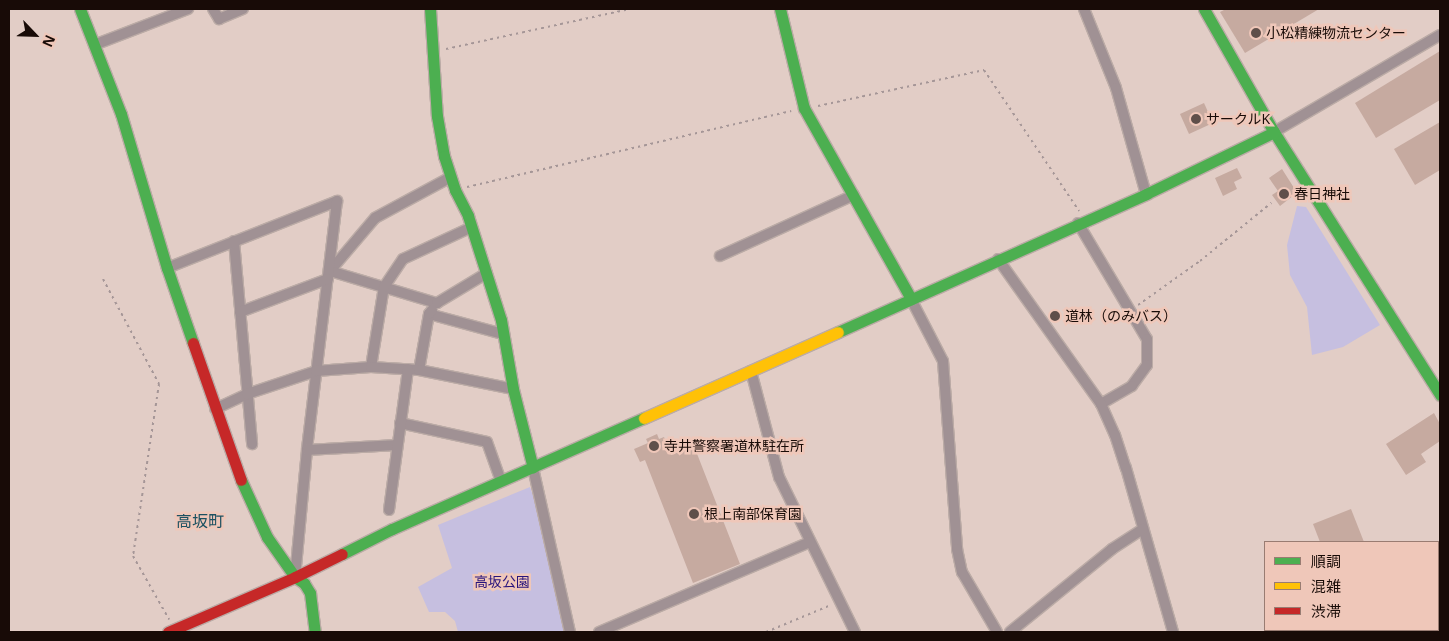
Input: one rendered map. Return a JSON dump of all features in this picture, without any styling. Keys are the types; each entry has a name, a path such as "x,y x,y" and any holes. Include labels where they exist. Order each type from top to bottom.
{"street":[{"path":"80,9 121,114 167,268 240,477 267,536 295,577 304,584 310,593 315,632"},
{"path":"94,45 188,9"},
{"path":"213,9 219,19 243,9"},
{"path":"430,9 437,116 444,156 455,190 472,227 504,334 513,389 570,632"},
{"path":"780,9 804,108 912,299 943,361 957,549 962,572 997,632"},
{"path":"1084,9 1116,88 1146,194"},
{"path":"1204,9 1274,132 1440,396"},
{"path":"173,631 295,577 392,529 751,371 1081,221 1146,194 1274,132 1440,35"},
{"path":"240,312 329,275 375,218 451,177"},
{"path":"720,256 854,195"},
{"path":"167,268 337,201 307,450 295,577"},
{"path":"1081,221 1146,339 1147,365 1132,386 1101,404"},
{"path":"371,367 384,288 403,259 472,227"},
{"path":"234,241 252,444"},
{"path":"998,259 1101,404 1115,435 1126,468 1143,529 1158,572 1173,632"},
{"path":"419,370 429,314 437,303 487,272"},
{"path":"329,275 437,303"},
{"path":"429,314 504,334"},
{"path":"215,409 247,394 316,371 371,367 419,370 513,389"},
{"path":"389,510 408,369"},
{"path":"751,371 779,477 855,632"},
{"path":"400,423 488,442 501,481"},
{"path":"307,450 397,445"},
{"path":"1010,632 1112,549 1143,529"},
{"path":"599,632 810,542"}],"path":[{"path":"432,52 629,9"},
{"path":"455,190 804,108 984,70 1081,221"},
{"path":"1130,310 1200,261 1271,203"},
{"path":"103,279 159,384 133,556 173,631"},
{"path":"766,632 840,601"}],"green space":[{"path":"1297,206 1306,207 1380,325 1343,347 1312,355 1307,307 1290,275 1287,245"},
{"name":"高坂公園","path":"530,487 540,516 565,632 458,632 455,621 445,612 429,612 418,587 452,568 438,525"}],"building":[{"name":"小松精練物流センター","path":"1226,9 1319,9 1245,53 1220,12"},
{"path":"1440,51 1440,100 1376,138 1355,103"},
{"name":"サークルK","path":"1204,103 1213,123 1189,134 1180,114"},
{"path":"1440,122 1440,170 1415,185 1394,149"},
{"path":"1237,168 1242,178 1234,182 1237,189 1223,196 1215,178"},
{"path":"1282,169 1296,191 1293,193 1294,195 1280,206 1272,195 1278,191 1269,178"},
{"path":"1434,413 1440,424 1440,441 1421,454 1426,462 1406,475 1386,444"},
{"name":"根上南部保育園","path":"657,434 659,439 664,437 671,455 694,446 740,564 693,583 645,460 640,462 634,449 648,443 646,439"},
{"path":"1351,509 1364,541 1320,541 1313,524"}],"traffic: fast":[{"path":"80,9 121,114 167,268 193,343"},
{"path":"430,9 437,116 444,156 455,190 468,216 501,320 513,389 533,468"},
{"path":"780,9 804,108 911,299"},
{"path":"1204,9 1274,132 1440,395"},
{"path":"838,332 1146,194 1274,132"},
{"path":"342,554 392,529 644,418"},
{"path":"241,480 267,537 295,577 304,583 310,593 315,632"}],"traffic: slow":[{"path":"644,418 838,332"}],"traffic: jam":[{"path":"193,343 241,480"},
{"path":"168,632 295,577 342,554"}],"place":[{"name":"小松精練物流センター","path":"1256,33"},
{"name":"サークルK","path":"1196,119"},
{"name":"春日神社","path":"1284,194"},
{"name":"道林（のみバス）","path":"1055,316"},
{"name":"寺井警察署道林駐在所","path":"654,446"},
{"name":"根上南部保育園","path":"694,514"}],"district":[{"name":"高坂町","path":"200,521"}]}
